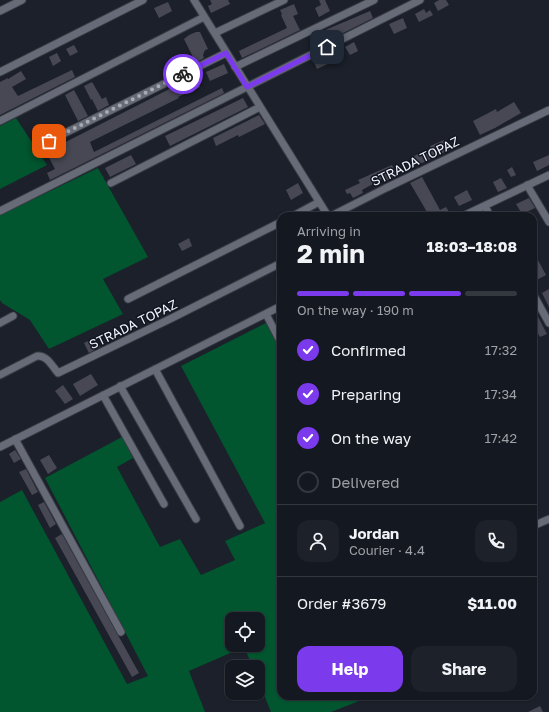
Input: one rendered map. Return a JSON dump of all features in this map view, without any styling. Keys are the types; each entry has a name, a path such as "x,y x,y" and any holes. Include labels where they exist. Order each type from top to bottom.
{"street":[{"path":"0,11 22,0"},
{"path":"0,72 143,0"},
{"path":"194,0 325,212"},
{"path":"215,33 284,0"},
{"path":"235,67 374,0"},
{"path":"0,211 420,0"},
{"path":"0,121 204,17"},
{"path":"49,141 226,53"},
{"path":"111,183 260,107"},
{"name":"STRADA TOPAZ","path":"339,212 549,110"},
{"path":"472,212 549,175"},
{"path":"528,185 549,222"},
{"path":"300,212 319,202"},
{"path":"485,206 488,212"},
{"name":"STRADA TOPAZ","path":"128,299 277,224"},
{"name":"STRADA TOPAZ","path":"0,375 37,356 42,355 58,373 277,265"},
{"path":"537,301 549,323"},
{"path":"0,447 277,308"},
{"path":"266,314 277,335"},
{"path":"0,322 13,316"},
{"path":"155,369 240,526"},
{"path":"120,386 196,519"},
{"path":"103,395 164,504"},
{"path":"15,439 121,632"},
{"path":"537,524 549,519"}],"green space":[{"path":"16,118 47,165 0,189 0,126"},
{"path":"98,168 148,257 103,279 123,314 49,349 30,320 2,303 0,300 0,215"},
{"path":"266,323 277,343 277,700 362,700 331,712 271,712 265,697 265,660 250,660 246,652 265,652 265,612 225,612 225,652 233,652 189,671 205,712 0,712 0,502 22,490 127,684 148,676 45,478 122,437 133,458 117,467 160,547 180,539 201,575 235,560 225,541 265,523 181,366"}],"building":[{"path":"210,0 228,0 230,4 211,13 208,6 212,4"},
{"path":"319,0 325,0 330,11 319,17 315,8 321,5"},
{"path":"439,0 446,0 449,5 438,11 434,3"},
{"path":"168,2 172,11 159,18 154,8"},
{"path":"294,4 298,14 293,16 300,30 242,58 239,51 287,28 280,10"},
{"path":"424,9 426,13 430,10 433,15 419,22 415,14"},
{"path":"370,11 373,18 327,41 323,31"},
{"path":"403,18 407,28 394,34 389,24"},
{"path":"196,32 200,32 208,49 205,50 203,55 204,58 196,63 184,39"},
{"path":"354,42 358,51 350,55 345,47"},
{"path":"74,45 78,52 70,56 66,49"},
{"path":"330,51 334,61 317,69 313,60"},
{"path":"57,53 61,61 53,66 49,57"},
{"path":"224,64 228,73 210,81 206,72"},
{"path":"72,70 75,77 0,115 0,82 21,71 26,79 12,87 18,96"},
{"path":"196,79 200,87 90,142 94,152 222,88 224,93 50,180 47,173 55,169 46,152 173,87 174,89"},
{"path":"92,82 102,99 106,97 109,105 98,111 84,86"},
{"path":"74,90 88,116 78,121 65,95"},
{"path":"243,98 248,107 170,146 165,136"},
{"path":"514,102 521,113 480,135 473,121 496,109 497,112"},
{"path":"259,115 265,124 239,137 238,135 216,146 213,138"},
{"path":"444,140 449,150 418,165 414,156 431,148 430,146"},
{"path":"131,155 136,164 110,177 105,168"},
{"path":"549,155 549,165 537,171 533,162"},
{"path":"392,165 397,175 384,182 382,179 362,190 363,193 353,198 350,193 347,194 345,190 360,183 358,180"},
{"path":"512,167 516,175 511,177 507,170"},
{"path":"422,177 440,210 446,207 449,212 427,212 410,183"},
{"path":"501,178 507,188 498,192 493,182"},
{"path":"298,183 303,193 291,200 286,190"},
{"path":"467,190 472,200 459,206 454,197"},
{"path":"529,198 535,208 526,212 521,212 516,204"},
{"path":"189,238 192,246 182,251 178,244"},
{"path":"537,258 546,275 537,280"},
{"path":"549,289 549,307 542,293"},
{"path":"537,315 547,334 540,337 537,332"},
{"path":"95,338 100,347 89,353 84,343"},
{"path":"91,374 98,385 80,396 73,384"},
{"path":"63,385 73,399 65,404 55,391"},
{"path":"15,450 21,459 14,463 9,454"},
{"path":"49,455 57,468 48,474 40,460"},
{"path":"26,469 38,492 32,495 19,472"},
{"path":"44,502 56,524 50,528 38,505"},
{"path":"62,534 139,673 132,677 55,538"},
{"path":"540,706 543,712 528,712"}],"way so far":[{"path":"49,141 183,74"}],"route":[{"path":"183,74 226,53 247,87 327,47"}]}
